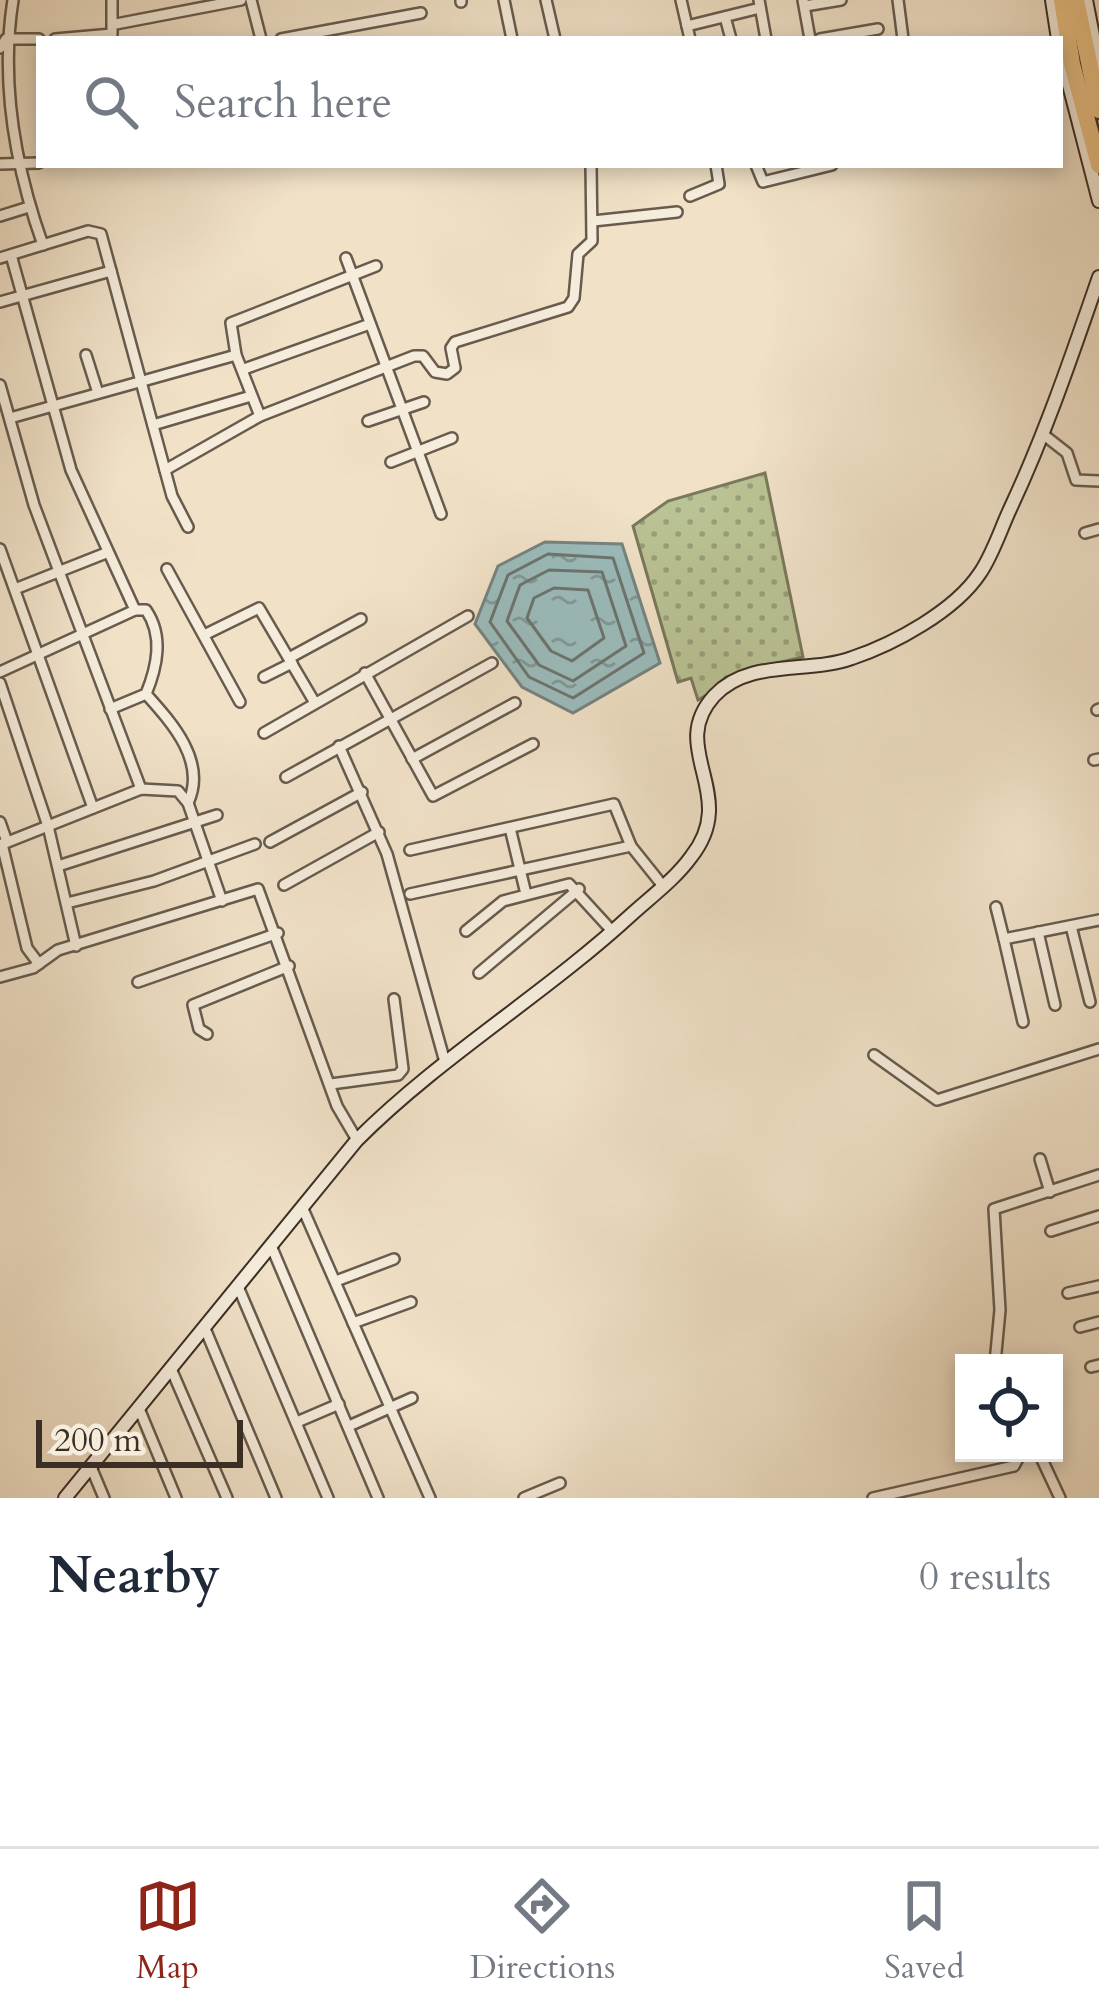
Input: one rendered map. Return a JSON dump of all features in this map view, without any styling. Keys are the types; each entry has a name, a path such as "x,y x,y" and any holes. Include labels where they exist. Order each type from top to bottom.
{"highway":[{"path":"1062,0 1072,64 1099,165"},
{"path":"1076,0 1099,110"}],"street":[{"path":"108,36 116,24 112,0"},
{"path":"116,24 241,0"},
{"path":"251,0 260,36"},
{"path":"504,0 511,36"},
{"path":"546,0 554,36"},
{"path":"681,0 689,36"},
{"path":"810,36 804,3 841,0"},
{"path":"898,0 903,36"},
{"path":"1052,0 1058,36"},
{"path":"1087,0 1099,66"},
{"path":"687,26 759,4 765,36"},
{"path":"8,5 3,44 16,163 43,245"},
{"path":"297,36 421,13"},
{"path":"725,17 729,36"},
{"path":"852,36 878,29"},
{"path":"3,44 36,39"},
{"path":"1063,62 1099,201"},
{"path":"0,120 13,119"},
{"path":"0,164 36,163"},
{"path":"164,470 260,416 419,355 434,372 447,374 455,368 451,348 455,342 568,307 574,298 578,254 592,242 591,168"},
{"path":"690,196 719,184 716,168"},
{"path":"757,168 763,182 820,168"},
{"path":"0,216 29,207"},
{"path":"593,221 676,212"},
{"path":"135,610 71,470 24,294 6,256 98,232 105,240 164,470 188,527"},
{"path":"346,258 440,514"},
{"path":"260,416 236,355 231,323 376,266"},
{"path":"0,302 111,272"},
{"path":"65,1498 206,1331 357,1140 445,1062 614,932 692,857 709,823 710,793 696,736 713,696 761,673 843,662 880,649 958,597 980,573 1044,435 1099,277"},
{"path":"244,369 370,324"},
{"path":"86,355 98,393"},
{"path":"10,418 236,355"},
{"path":"0,386 59,572 141,789"},
{"path":"153,425 251,396"},
{"path":"368,422 424,402"},
{"path":"1044,435 1067,453 1079,483 1099,481"},
{"path":"391,462 452,438"},
{"path":"1085,532 1099,529"},
{"path":"0,549 93,808"},
{"path":"15,589 106,553"},
{"path":"166,568 240,702"},
{"path":"204,635 256,607 315,704"},
{"path":"0,672 135,610 146,610 159,639 146,694"},
{"path":"264,733 468,616"},
{"path":"264,677 361,619"},
{"path":"286,777 491,663"},
{"path":"365,673 436,797 533,744"},
{"path":"0,683 48,826 76,946"},
{"path":"110,709 146,694"},
{"path":"146,694 187,746 196,772 188,803"},
{"path":"412,759 515,703"},
{"path":"339,746 379,832 445,1062"},
{"path":"3,844 141,789 178,791 188,803 221,901"},
{"path":"270,842 362,792"},
{"path":"410,850 614,804 631,846 663,886"},
{"path":"58,866 217,815"},
{"path":"0,823 27,948 38,964"},
{"path":"511,828 526,894"},
{"path":"284,885 379,832"},
{"path":"67,903 255,844"},
{"path":"410,894 631,846"},
{"path":"466,931 498,904 563,885 578,889 614,932"},
{"path":"0,977 38,964 58,950 258,889 331,1084 357,1140"},
{"path":"479,973 578,889"},
{"path":"996,907 1023,1022"},
{"path":"1004,939 1099,920"},
{"path":"1071,926 1090,1002"},
{"path":"1038,932 1055,1005"},
{"path":"138,982 278,933"},
{"path":"208,1034 200,1029 193,1005 289,966"},
{"path":"331,1084 398,1075 403,1070 394,999"},
{"path":"874,1055 937,1100 1099,1049"},
{"path":"1040,1159 1050,1192"},
{"path":"996,1354 1000,1310 994,1209 1099,1175"},
{"path":"303,1210 430,1498"},
{"path":"1051,1231 1099,1216"},
{"path":"272,1248 378,1498"},
{"path":"336,1281 394,1259"},
{"path":"1068,1293 1099,1286"},
{"path":"239,1289 328,1498"},
{"path":"352,1323 411,1302"},
{"path":"1079,1327 1099,1322"},
{"path":"206,1331 276,1498"},
{"path":"172,1371 227,1498"},
{"path":"349,1426 412,1398"},
{"path":"297,1422 339,1404"},
{"path":"140,1411 176,1498"},
{"path":"873,1498 933,1492 1016,1462"},
{"path":"1043,1462 1060,1498"},
{"path":"91,1467 104,1498"},
{"path":"527,1497 560,1483"}],"green space":[{"path":"765,473 803,657 752,669 698,700 691,678 678,682 633,526 668,501"}],"water":[{"path":"545,542 622,544 660,663 573,713 522,687 475,624 498,566"}]}
